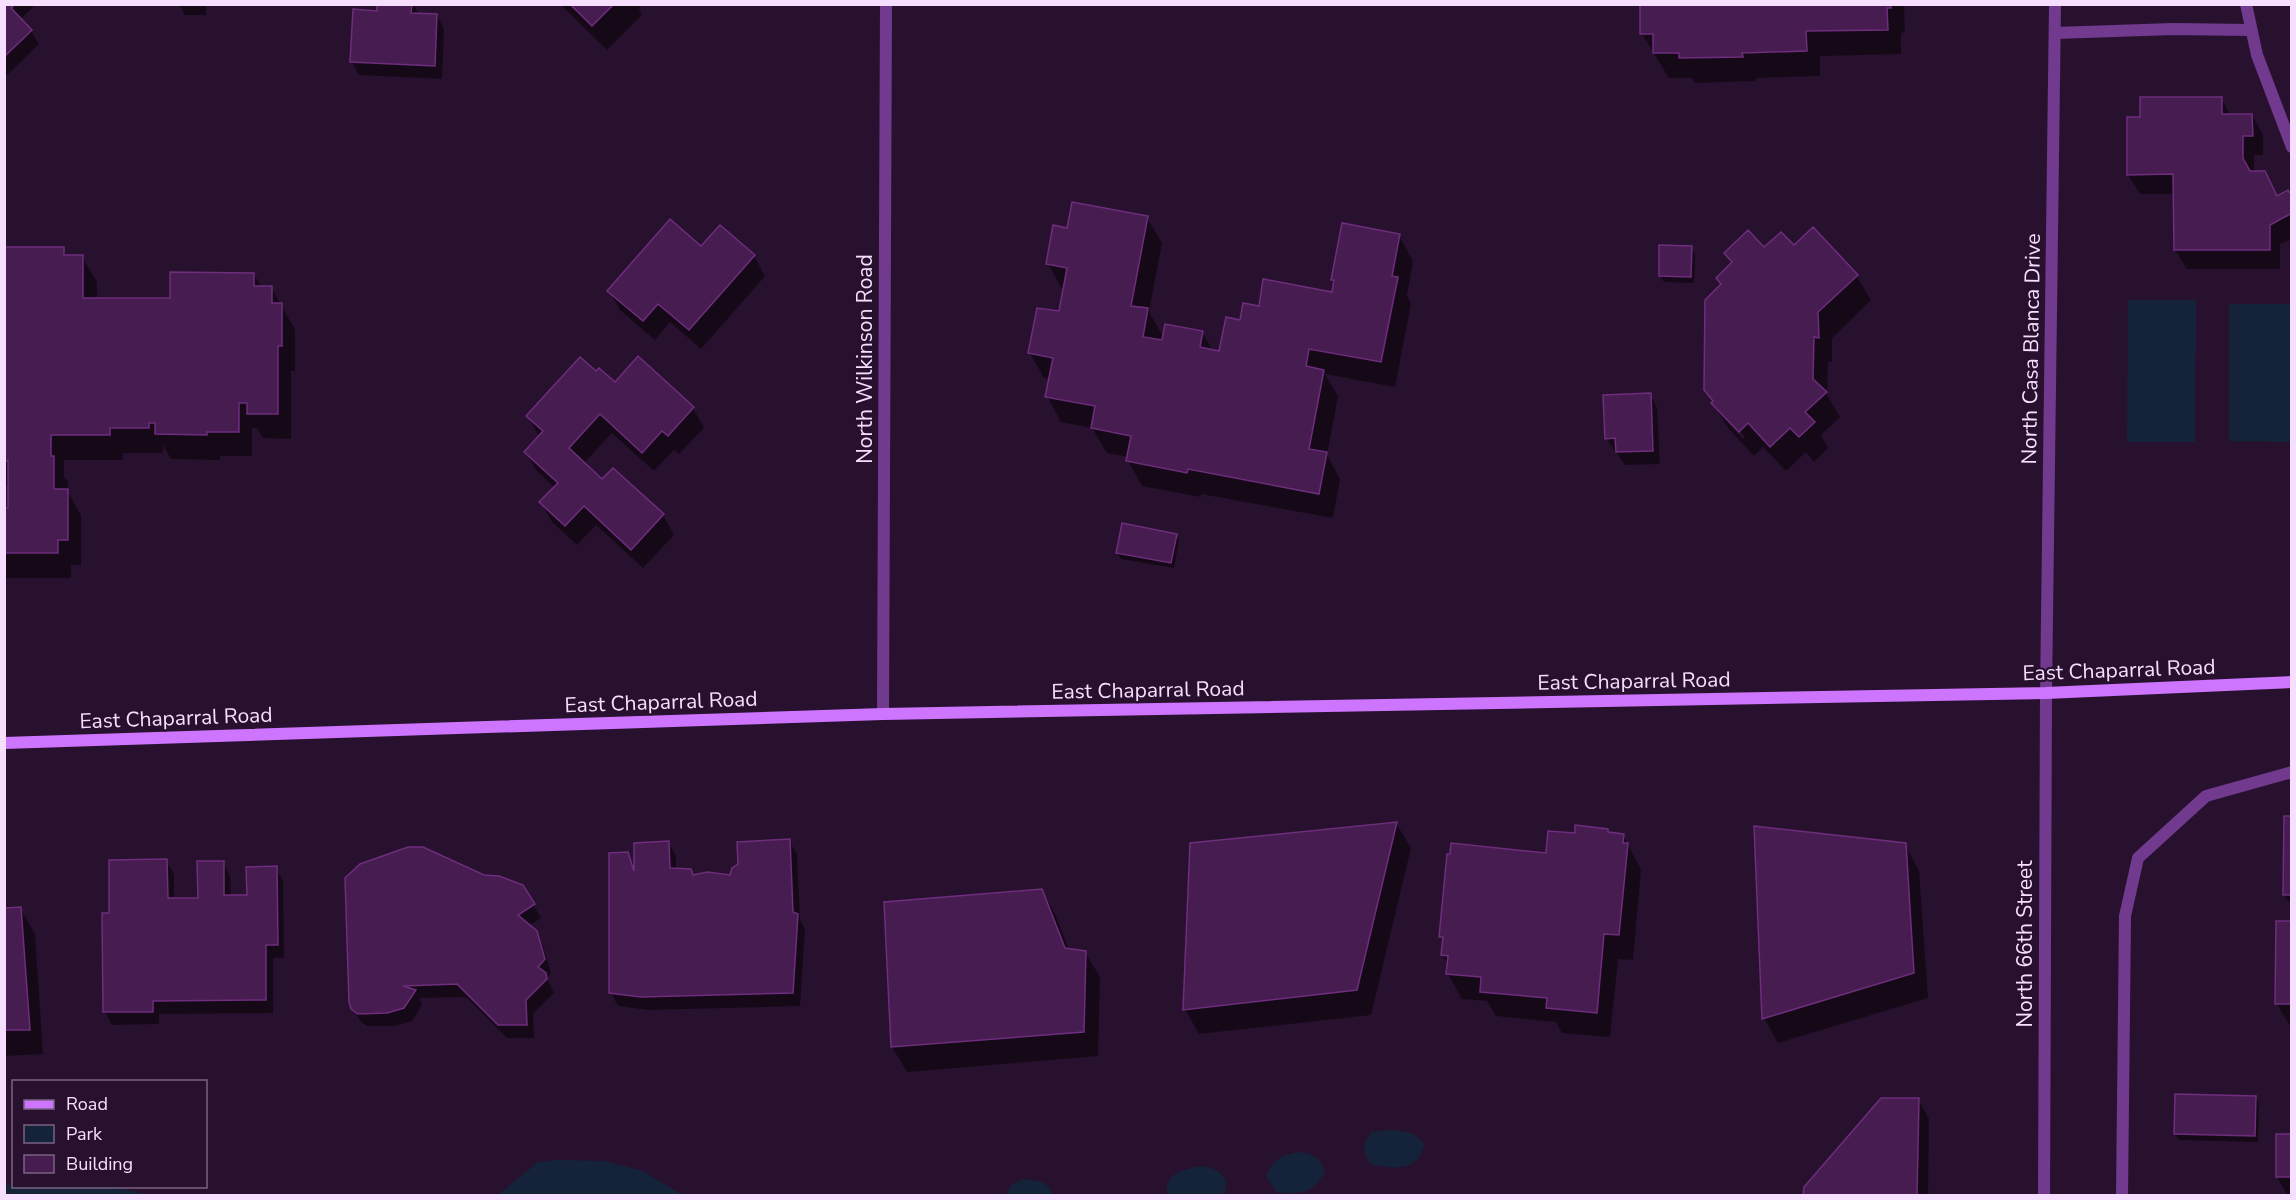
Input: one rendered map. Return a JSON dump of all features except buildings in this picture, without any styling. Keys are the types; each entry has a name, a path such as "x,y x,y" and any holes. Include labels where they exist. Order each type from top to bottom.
{"main road":[{"name":"East Chaparral Road","path":"4,743 883,714 2046,693 2292,682"}],"street":[{"name":"North Wilkinson Road","path":"883,714 886,4"},
{"name":"North Casa Blanca Drive","path":"2046,693 2055,4"},
{"path":"2246,4 2257,55 2292,147"},
{"path":"2055,33 2173,29 2251,30"},
{"name":"North 66th Street","path":"2044,1196 2046,693"},
{"path":"2122,1196 2125,916 2138,858 2206,796 2292,772"}],"green space":[{"path":"2128,300 2196,300 2195,442 2127,442"},
{"path":"2229,304 2291,304 2291,442 2229,441"},
{"path":"1388,1130 1409,1133 1421,1140 1424,1145 1421,1154 1410,1165 1395,1168 1370,1164 1364,1148 1368,1136 1371,1132"},
{"path":"1298,1152 1315,1157 1321,1162 1325,1171 1316,1184 1306,1191 1277,1192 1266,1176 1268,1171 1278,1160"},
{"path":"604,1161 643,1171 682,1195 498,1195 538,1162"},
{"path":"1207,1166 1218,1171 1226,1180 1225,1195 1167,1195 1169,1181 1178,1172"},
{"path":"1023,1179 1045,1184 1053,1195 1005,1195 1013,1184"},
{"path":"12,1183 12,1188 117,1188 151,1195 5,1195 5,1186"}]}
